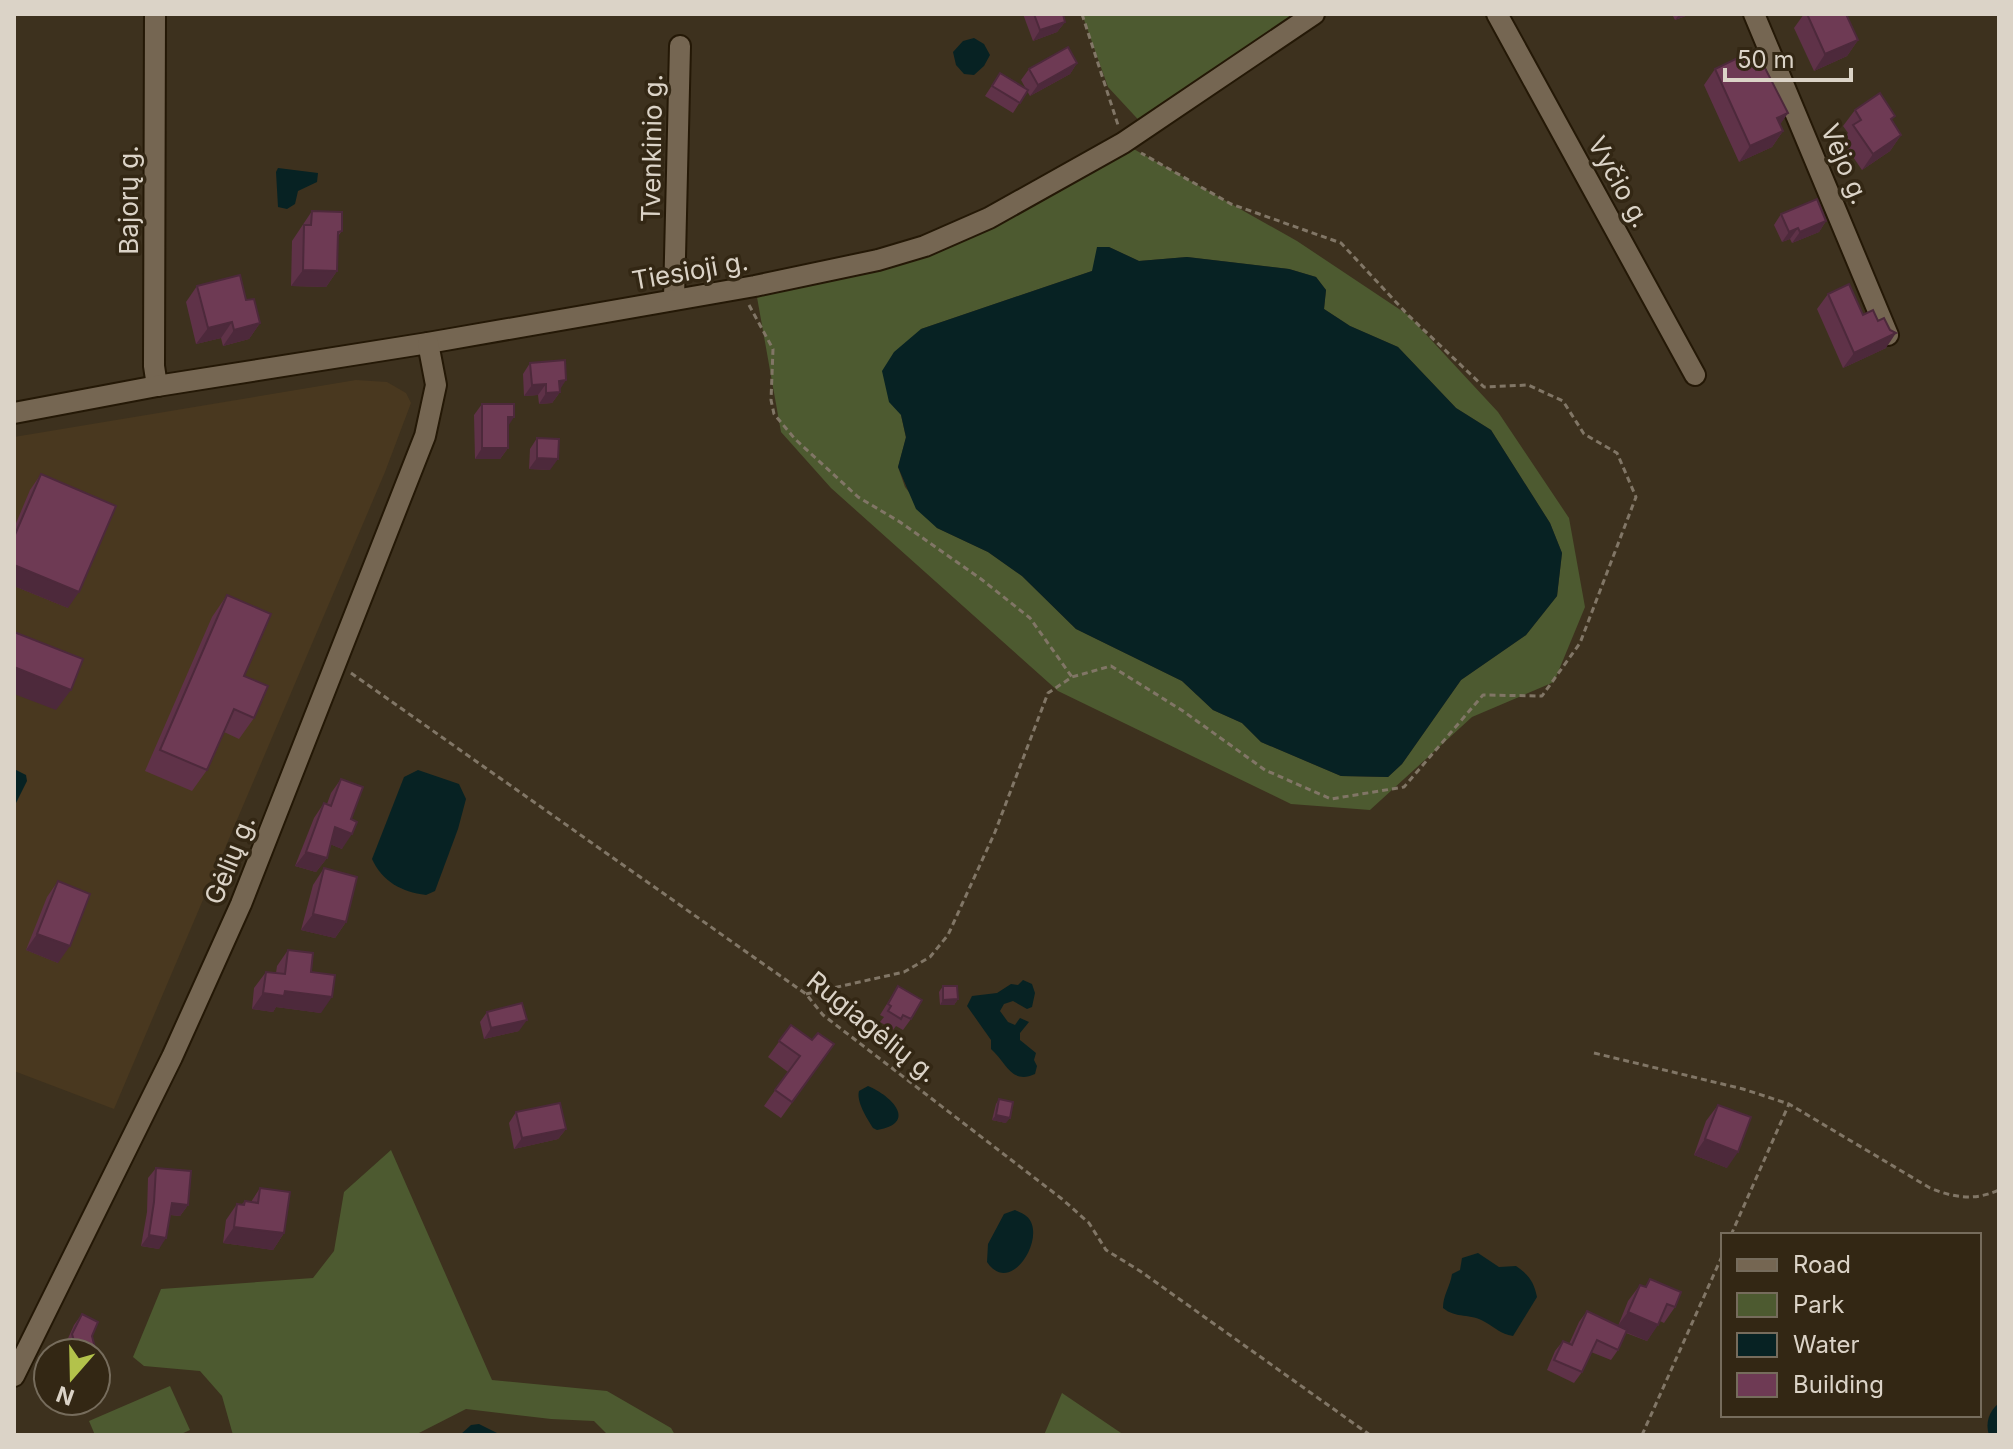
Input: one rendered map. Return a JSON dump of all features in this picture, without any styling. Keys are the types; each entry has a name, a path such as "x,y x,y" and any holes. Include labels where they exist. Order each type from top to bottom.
{"street":[{"name":"Bajorų g.","path":"155,14 154,366 157,386"},
{"name":"Tiesioji g.","path":"14,413 157,386 738,289 878,260 939,242 989,218 1123,143 1314,14"},
{"name":"Vyčio g.","path":"1497,14 1695,375"},
{"name":"Vėjo g.","path":"1754,14 1888,335"},
{"name":"Tvenkinio g.","path":"674,299 680,46"},
{"name":"Gėlių g.","path":"14,1376 204,989 241,904 425,436 436,385 428,343"}],"path":[{"path":"806,994 904,972 930,957 948,935 995,832 1048,693 1072,677 1111,666 1183,711 1265,770 1331,799 1404,787 1483,695 1542,696 1580,643 1636,497 1617,453 1584,434 1563,401 1528,385 1484,387 1408,315 1341,243 1238,206 1123,143 1108,87 1082,14"},
{"path":"738,289 773,349 771,400 774,414 795,439 858,497 900,522 1030,618 1072,677"},
{"name":"Rugiagėlių g.","path":"335,665 806,994 823,1015 1062,1199 1089,1223 1106,1250 1370,1435"},
{"path":"1594,1053 1743,1089 1789,1104 1930,1188 1954,1197 1981,1197 1999,1190"},
{"path":"1732,1233 1789,1104"},
{"path":"1642,1435 1721,1258"}],"shaded area":[{"path":"356,380 387,382 406,393 411,403 385,472 114,1109 14,1071 14,437"}],"green space":[{"path":"1082,14 1314,14 1146,128 1108,87"},
{"path":"1123,143 1297,241 1408,315 1498,412 1569,518 1585,607 1554,682 1472,717 1370,810 1291,804 1058,691 831,488 781,432 755,286 878,260","holes":["1109,247 1139,261 1187,257 1289,269 1316,277 1326,290 1324,309 1350,326 1398,347 1456,408 1491,430 1550,523 1562,553 1557,596 1526,635 1461,680 1402,764 1388,777 1341,776 1261,742 1242,723 1213,710 1182,681 1076,629 1022,576 988,552 937,528 905,487 898,467 906,438 901,415 921,329 1092,271"]},
{"path":"391,1150 492,1380 607,1391 671,1428 675,1435 608,1435 594,1421 466,1409 415,1435 233,1435 222,1396 200,1371 144,1366 133,1357 161,1289 313,1278 334,1251 344,1192"},
{"path":"170,1386 190,1430 179,1435 95,1435 89,1421 112,1417 112,1411"},
{"path":"1062,1393 1124,1435 1044,1435"}],"water":[{"path":"974,38 984,44 990,55 974,75 964,74 956,65 953,52 963,41"},
{"path":"278,168 318,173 317,182 298,191 295,204 287,209 278,207"},
{"path":"1097,247 1109,247 1139,261 1187,257 1289,269 1316,277 1326,290 1324,309 1350,326 1398,347 1456,408 1491,430 1550,523 1562,553 1557,596 1526,635 1461,680 1402,764 1388,777 1341,776 1261,742 1242,723 1213,710 1182,681 1076,629 1022,576 988,552 937,528 916,509 898,467 906,437 901,415 889,402 882,371 894,352 921,329 1092,271"},
{"path":"14,769 26,775 27,781 14,807"},
{"path":"418,770 459,784 466,799 435,891 426,895 393,884 372,859 404,777"},
{"path":"1023,980 1032,984 1035,993 1032,1007 1027,1009 1013,1001 1004,1004 1000,1011 1008,1022 1015,1025 1020,1018 1029,1022 1020,1033 1020,1040 1036,1053 1034,1060 1037,1066 1035,1074 1027,1077 1014,1074 991,1049 991,1040 967,1006 972,996 997,993"},
{"path":"868,1086 885,1096 897,1109 896,1122 889,1127 873,1128 865,1115 858,1095"},
{"path":"1015,1210 1031,1222 1032,1243 1021,1263 1013,1270 1005,1273 996,1271 987,1262 988,1244 1004,1214"},
{"path":"1478,1253 1499,1267 1516,1266 1528,1276 1534,1287 1537,1297 1513,1336 1480,1319 1453,1314 1443,1308 1452,1274 1460,1270 1462,1258"},
{"path":"1999,1403 1999,1435 1989,1435 1989,1418"},
{"path":"479,1424 501,1435 460,1435 471,1425"}],"building":[{"path":"1034,14 1063,14 1065,22 1040,30"},
{"path":"1807,14 1846,14 1858,40 1825,54"},
{"path":"1068,47 1077,63 1038,85 1029,69"},
{"path":"1748,53 1756,70 1764,66 1788,113 1777,118 1783,131 1750,146 1715,69"},
{"path":"1000,73 1028,90 1020,103 992,86"},
{"path":"1880,93 1895,116 1891,119 1901,135 1873,154 1853,125 1861,120 1855,110"},
{"path":"1817,199 1826,221 1800,232 1798,228 1789,232 1781,214"},
{"path":"312,211 342,212 337,271 303,270 304,225 311,225"},
{"path":"240,275 246,300 254,299 260,323 234,330 232,322 208,328 197,286"},
{"path":"1849,284 1863,315 1873,310 1878,321 1884,318 1890,330 1896,333 1854,353 1828,294"},
{"path":"565,360 566,380 559,381 560,392 546,393 546,384 532,385 530,363"},
{"path":"482,404 514,404 514,417 508,417 508,448 482,448"},
{"path":"537,438 559,439 558,459 537,458"},
{"path":"41,474 116,506 79,592 14,565 14,537"},
{"path":"227,595 271,614 244,676 268,686 254,718 234,709 207,770 160,750"},
{"path":"14,632 83,659 71,690 14,667"},
{"path":"341,779 363,787 351,819 357,822 352,834 335,827 327,858 306,852 324,803 331,806"},
{"path":"324,868 357,877 346,922 313,914"},
{"path":"58,881 90,894 70,946 37,934"},
{"path":"288,950 313,953 311,972 335,975 332,997 285,991 284,996 263,993 266,972 285,974"},
{"path":"898,986 922,1000 911,1019 903,1015 901,1019 888,1011 891,1006 888,1004"},
{"path":"943,986 957,986 958,999 943,1000"},
{"path":"522,1003 527,1020 491,1028 487,1012"},
{"path":"791,1025 812,1040 818,1033 834,1044 792,1102 775,1090 800,1056 779,1041"},
{"path":"999,1099 1013,1102 1010,1118 996,1115"},
{"path":"560,1103 566,1129 522,1138 516,1112"},
{"path":"1718,1105 1751,1117 1738,1152 1705,1139"},
{"path":"156,1168 191,1171 188,1205 172,1203 166,1238 149,1235"},
{"path":"260,1188 290,1192 284,1233 234,1227 237,1204 244,1205 245,1201 258,1203"},
{"path":"1650,1279 1681,1292 1675,1307 1667,1304 1658,1325 1628,1312 1640,1285 1646,1287"},
{"path":"1587,1311 1627,1330 1618,1350 1597,1340 1582,1372 1554,1360 1563,1341 1572,1345"},
{"path":"82,1314 98,1322 92,1337 73,1337"}]}
